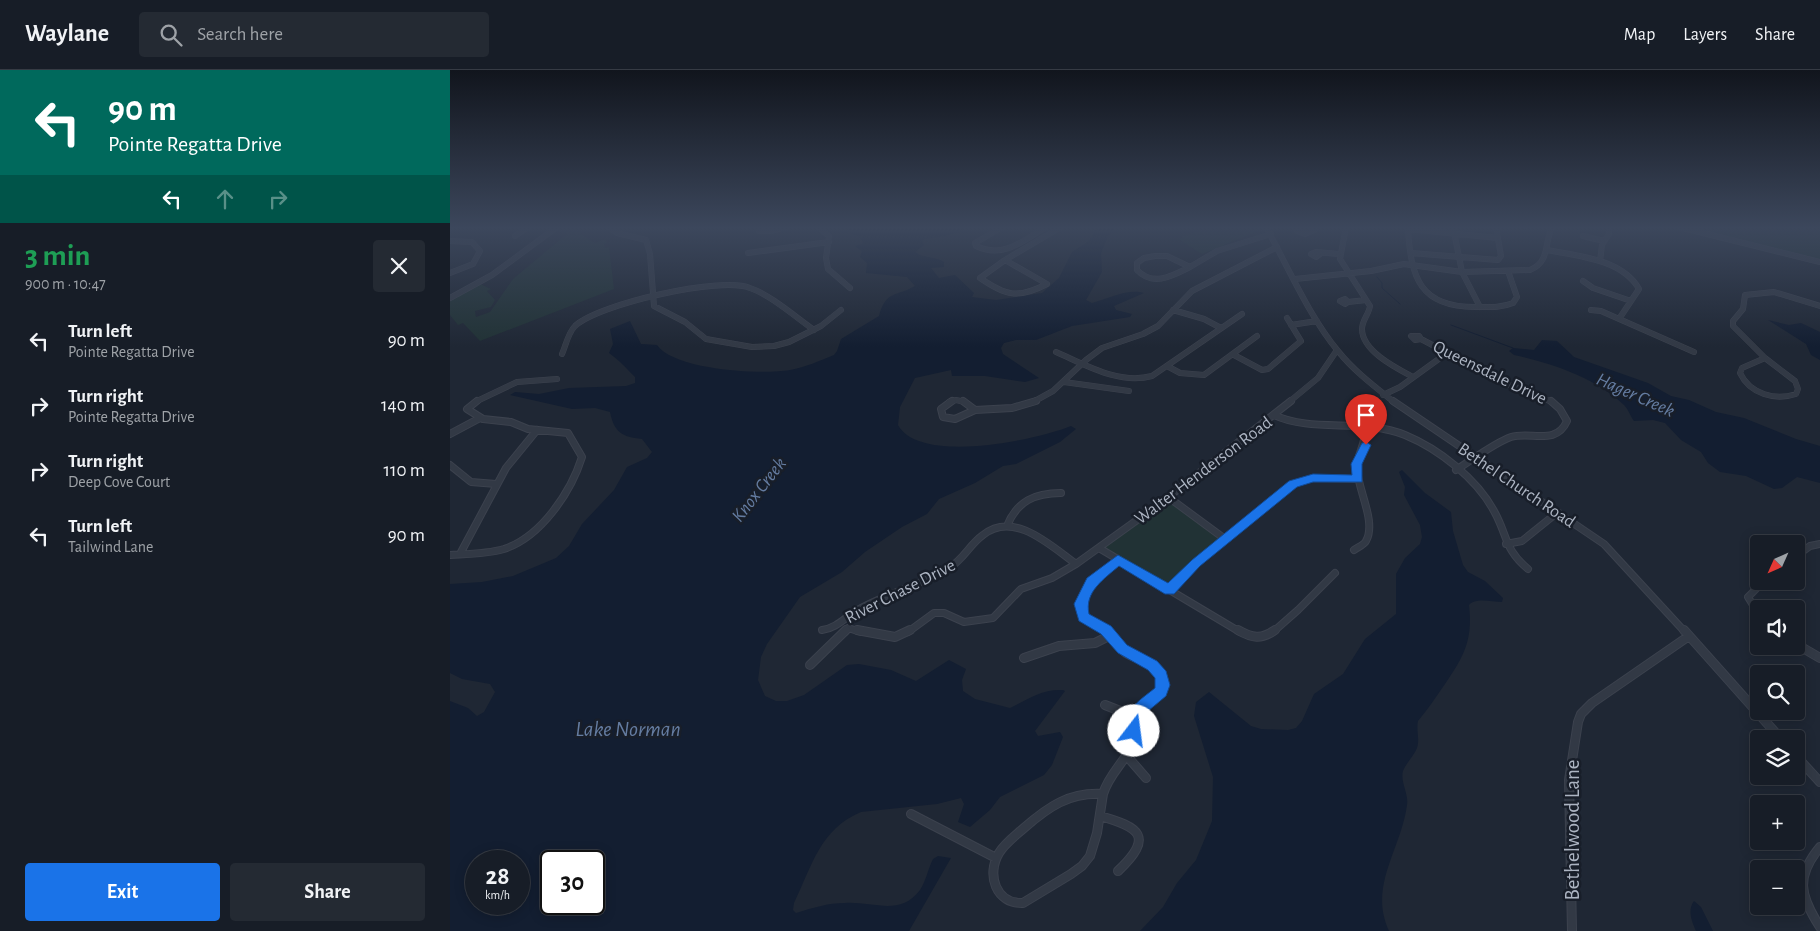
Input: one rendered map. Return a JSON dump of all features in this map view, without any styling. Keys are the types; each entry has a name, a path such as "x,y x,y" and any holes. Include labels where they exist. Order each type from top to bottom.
{"street":[{"path":"450,273 467,267"},
{"path":"450,298 503,267"},
{"path":"649,267 652,298 655,307 685,322 703,337 712,341 752,347 789,342 814,330 841,310"},
{"path":"828,267 832,274 849,284 850,288"},
{"path":"995,267 980,278 996,289 1012,296 1033,291 1047,284 1018,267"},
{"path":"1137,267 1144,276 1159,279 1173,276 1188,267"},
{"path":"975,410 963,401 956,400 944,405 940,409 940,414 943,417 955,419 975,410 1032,404 1047,396 1083,363 1110,344 1144,334 1157,327 1182,299 1199,286 1237,267"},
{"name":"Bethel Church Road","path":"1288,267 1317,321 1337,350 1362,377 1383,395 1558,512 1612,552 1773,730"},
{"path":"1346,267 1366,300 1370,312 1362,327 1364,338 1383,359 1413,377"},
{"path":"1295,279 1376,270 1385,267"},
{"path":"1413,267 1415,278 1433,300 1456,308 1508,305 1516,301 1516,295 1508,271"},
{"path":"1432,267 1462,272 1530,270 1537,267"},
{"path":"1461,267 1480,307"},
{"path":"1614,267 1621,270 1636,283 1639,289 1618,319"},
{"path":"1583,282 1593,288 1631,301"},
{"path":"562,354 572,330 583,319 609,307 740,284 758,292 814,330"},
{"path":"1765,358 1742,368 1740,373 1745,382 1759,392 1775,396 1790,397 1796,394 1798,389 1795,381 1765,358 1733,326 1733,321 1743,309 1745,296 1760,291 1774,292 1820,306"},
{"path":"1348,302 1366,300"},
{"path":"1173,310 1204,319 1221,328"},
{"path":"1591,310 1618,319 1694,352"},
{"path":"1056,352 1122,378 1136,380 1147,378 1242,314"},
{"path":"1234,355 1262,370 1268,369 1301,342 1287,318"},
{"path":"1291,324 1317,321"},
{"path":"1166,366 1180,373 1204,375 1234,355 1257,336"},
{"name":"Queensdale Drive","path":"1421,339 1500,381 1548,400 1560,408 1567,421 1563,430 1551,436 1511,437 1476,458"},
{"name":"Walter Henderson Road","path":"810,665 835,643 848,628 874,635 895,637 906,633 934,612 944,613 960,622 993,618 1021,589 1056,576 1076,564 1168,497 1274,415 1314,382 1337,350"},
{"path":"1383,395 1447,353"},
{"path":"450,555 501,549 522,540 543,520 572,480 582,457 571,436 561,431 537,430 525,428 511,422 480,418 467,409 483,398 521,381 557,379"},
{"path":"1064,382 1129,391"},
{"path":"1274,415 1293,422 1382,428 1408,436 1430,448 1489,501 1497,516 1506,544 1513,558 1528,569"},
{"path":"450,434 480,418"},
{"path":"1354,550 1366,542 1369,531 1358,479 1357,464 1367,442 1365,426"},
{"path":"460,554 496,484 511,460 537,430"},
{"path":"1456,470 1476,458"},
{"path":"450,465 471,482 496,484"},
{"path":"1170,590 1188,570 1288,487 1298,481 1313,478 1358,479"},
{"path":"1061,493 1038,495 1022,502 1014,509 1007,526 1026,531 1076,564"},
{"path":"1168,497 1225,539"},
{"path":"1506,544 1522,541 1558,512"},
{"name":"River Chase Drive","path":"822,630 833,627 858,610 957,563 984,533 996,527 1007,526"},
{"path":"1805,550 1810,546 1820,544"},
{"path":"1099,548 1253,638 1262,638 1280,626 1335,573"},
{"path":"1103,794 1077,794 1056,801 1009,841 996,858 993,878 996,891 1010,902 1025,902 1076,872 1088,861 1095,846 1103,794 1109,777 1134,742 1134,716 1161,692 1163,685 1161,675 1152,665 1122,649 1111,635 1085,618 1080,607 1092,582 1118,560"},
{"path":"1750,603 1748,597 1753,590"},
{"path":"1024,658 1059,646 1095,644 1111,635"},
{"name":"Bethelwood Lane","path":"1572,931 1568,798 1572,750 1581,714 1592,703 1689,636"},
{"path":"1805,649 1820,658"},
{"path":"1105,705 1134,716"},
{"path":"1126,755 1146,778"},
{"path":"1805,766 1820,782"},
{"path":"911,814 913,817 996,858"},
{"path":"1100,816 1130,826 1137,834 1136,846 1131,856 1118,871"},
{"path":"1820,848 1808,862 1802,879 1807,905 1820,927"}],"shaded area":[{"path":"527,267 611,267 614,289 480,341 463,323 458,325 450,315 450,300 480,284 491,289 487,291 495,300 491,307 475,311 476,317 490,312 513,279"},
{"path":"1168,498 1224,539 1170,590 1100,548"}],"water":[{"name":"Lake Norman","path":"867,267 942,267 931,268 939,278 955,275 974,293 972,297 996,300 1042,293 1059,278 1064,267 1102,267 1102,272 1086,300 1092,303 1124,293 1144,293 1114,306 1116,310 1132,314 1130,317 1072,326 1036,340 1016,340 1004,343 1001,348 1003,354 1039,378 1025,382 985,376 952,376 951,370 915,378 900,407 898,425 910,437 930,444 953,447 980,446 1033,437 1071,426 1076,429 1060,442 1016,464 1003,466 975,483 939,499 927,514 902,527 865,552 842,572 800,597 767,644 761,657 758,680 765,696 776,701 787,701 804,695 847,665 859,664 891,670 916,681 949,660 966,669 962,680 963,691 975,699 1010,708 1042,693 1063,690 1065,691 1035,731 1038,736 1060,732 1063,737 1052,765 1044,775 1000,797 990,810 970,827 958,822 964,804 961,798 937,804 861,812 847,819 836,828 812,862 794,903 793,910 796,913 839,903 885,906 904,903 920,890 933,859 938,856 951,858 909,931 450,931 450,701 468,708 477,716 484,712 495,692 490,684 462,679 450,673 450,584 482,582 513,576 556,558 569,546 582,524 614,490 627,467 647,458 652,452 642,439 629,437 620,432 614,424 610,412 595,408 572,409 510,395 515,392 539,394 569,388 626,386 635,383 635,377 609,353 613,344 610,329 630,321 641,344 657,345 666,353 699,365 719,369 759,372 790,370 807,366 834,355 841,339 879,316 888,298 915,286 907,277 866,273"},
{"path":"1768,320 1789,325 1801,323 1820,332 1820,360 1811,355 1806,344"},
{"path":"1542,340 1557,341 1574,357 1648,383 1671,396 1689,400 1716,412 1744,418 1796,439 1820,446 1820,483 1797,477 1782,488 1774,489 1746,476 1720,472 1708,463 1701,452 1681,440 1665,423 1653,420 1634,421 1624,405 1613,395 1587,379 1543,362 1514,355 1509,351 1513,348 1534,350"},
{"path":"1402,470 1425,493 1451,512 1453,531 1463,565 1468,572 1485,581 1503,598 1502,602 1476,601 1469,605 1470,628 1466,647 1445,684 1418,721 1417,748 1404,768 1402,775 1407,797 1404,821 1384,883 1383,915 1389,931 1140,931 1163,907 1177,883 1196,860 1212,821 1213,777 1194,716 1196,702 1209,692 1251,726 1261,729 1288,730 1296,728 1302,721 1314,694 1343,674 1365,639 1396,614 1396,574 1405,558 1420,544 1422,537 1420,525 1404,495 1405,487 1399,472"},
{"path":"1694,901 1701,907 1713,931 1696,931 1691,912"}],"waterway":[{"name":"Hager Creek","path":"1377,277 1382,283 1382,288 1400,304"},
{"name":"Hager Creek","path":"1451,325 1513,348"}],"route":[{"path":"1134,731 1132,722 1135,714 1140,708 1158,696 1162,689 1163,680 1158,670 1152,665 1126,652 1106,630 1084,617 1080,611 1080,604 1094,578 1118,560 1170,590 1196,563 1273,499 1298,481 1313,478 1358,479 1357,464 1366,445"}],"water label":[{"name":"Knox Creek","path":"758,489"}]}
